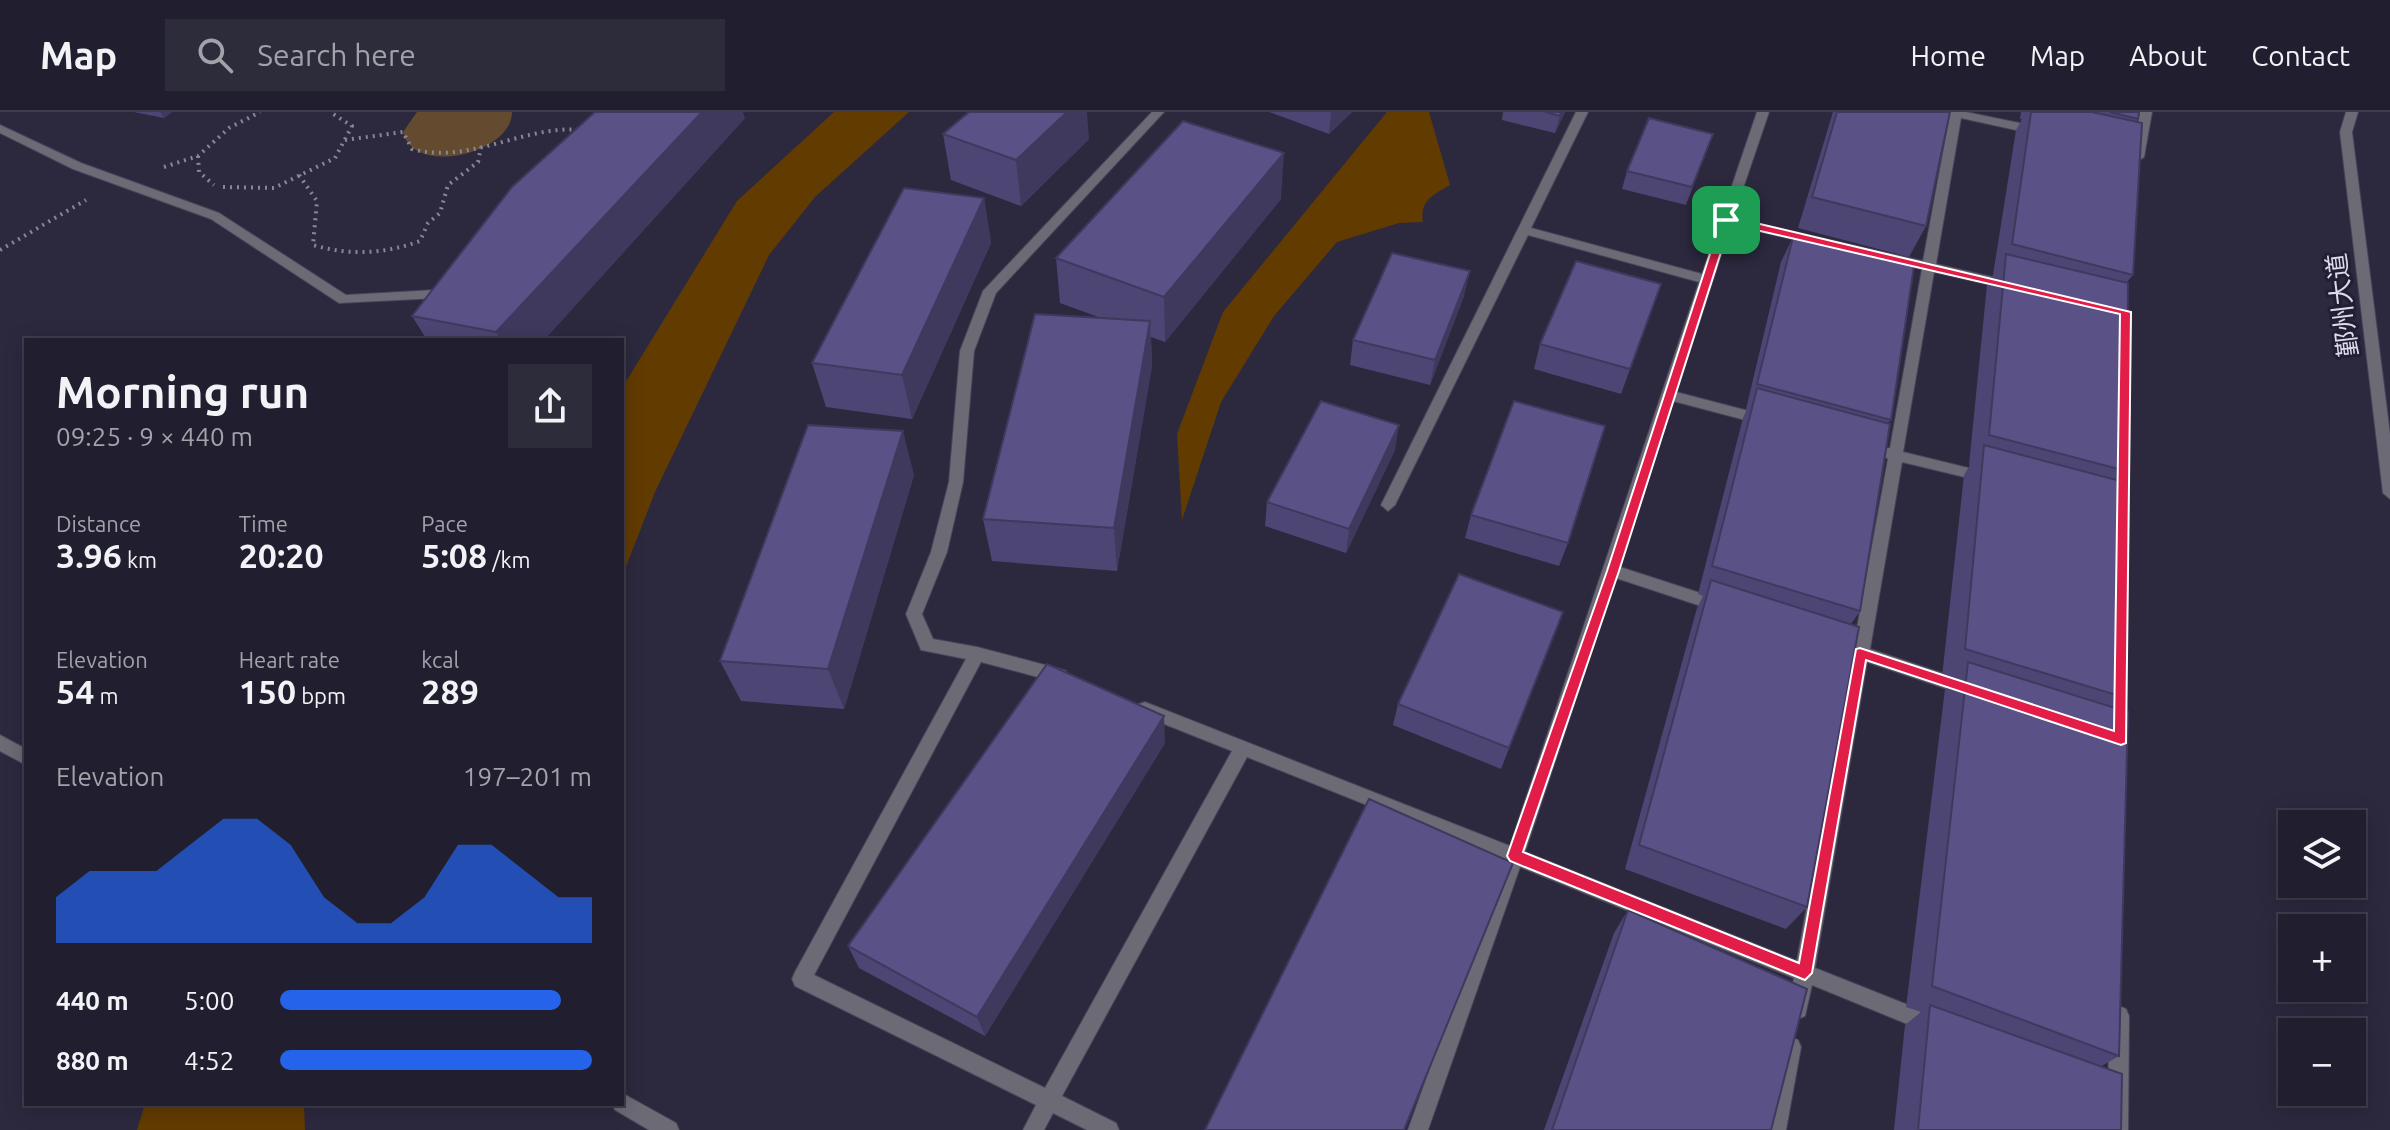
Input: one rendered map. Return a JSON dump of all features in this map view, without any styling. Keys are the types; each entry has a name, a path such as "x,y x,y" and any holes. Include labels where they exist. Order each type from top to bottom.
{"street":[{"path":"1071,680 1043,669 927,645 914,614 939,552 956,482 967,351 990,291 1158,112"},
{"path":"1388,505 1582,112"},
{"path":"1418,1130 1613,571 1705,279 1763,112"},
{"path":"1776,1130 1954,112 2047,133"},
{"path":"2136,181 2131,151 2146,112"},
{"name":"鄞州大道","path":"2352,112 2346,132 2390,493"},
{"path":"0,129 77,166 215,216 344,300 439,294 461,272"},
{"path":"1726,220 2020,288"},
{"path":"1525,230 1705,279"},
{"path":"1669,395 1775,423"},
{"path":"1865,447 2001,481"},
{"path":"1613,571 1744,614"},
{"path":"1831,643 1991,696"},
{"path":"977,654 802,979 1109,1130"},
{"path":"1128,703 1947,1031"},
{"path":"0,742 24,757"},
{"path":"1033,1130 1243,748"},
{"path":"2118,1130 2112,1098 2119,1006"},
{"path":"624,1104 669,1130"}],"path":[{"path":"260,112 229,128 198,156 199,172 216,187 274,188 335,158 352,126 330,112"},
{"path":"345,140 403,132 412,149 431,155 481,147 511,134 548,128 590,132"},
{"path":"299,175 317,194 320,207 312,225 313,245 334,253 400,249 420,241 428,223 440,213 448,185 478,162 481,147"},
{"path":"0,250 118,181"}],"shaded area":[{"path":"417,112 512,112 508,127 496,139 480,149 442,157 424,154 411,146 403,132"},
{"path":"834,112 909,112 815,197 769,255 655,492 624,572 624,385 737,201"},
{"path":"1387,112 1429,112 1450,185 1426,203 1423,222 1399,223 1337,242 1274,316 1221,402 1182,520 1177,434 1223,312"},
{"path":"144,1106 304,1106 305,1130 137,1130"}],"building":[{"path":"595,112 702,112 496,332 412,316 512,187"},
{"path":"969,112 1067,112 1016,160 943,134"},
{"path":"1837,112 1950,112 1926,226 1812,197"},
{"path":"2031,112 2092,112 2142,123 2133,275 2012,244"},
{"path":"2110,112 2139,112 2138,119"},
{"path":"1649,118 1713,134 1692,187 1627,171"},
{"path":"1183,121 1284,153 1164,297 1056,258"},
{"path":"904,188 984,198 902,375 812,363"},
{"path":"1793,237 1914,266 1891,420 1757,384"},
{"path":"1392,253 1470,271 1435,360 1353,340"},
{"path":"2006,254 2128,283 2126,471 1989,435"},
{"path":"1576,261 1661,284 1630,369 1540,344"},
{"path":"1035,314 1150,321 1114,528 983,519"},
{"path":"1757,388 1890,424 1860,611 1712,566"},
{"path":"1321,401 1399,425 1349,529 1267,502"},
{"path":"1514,401 1605,426 1568,543 1471,515"},
{"path":"808,425 903,431 828,669 720,661"},
{"path":"1984,445 2128,483 2126,698 1965,649"},
{"path":"1459,574 1563,612 1509,748 1398,704"},
{"path":"1711,580 1859,627 1807,907 1639,845"},
{"path":"1968,662 2128,712 2119,1056 1932,986"},
{"path":"1047,664 1164,716 977,1017 848,946"},
{"path":"1369,799 1513,863 1404,1130 1205,1130"},
{"path":"1628,910 1807,989 1771,1130 1552,1130"},
{"path":"1930,1005 2122,1074 2121,1130 1918,1130"}],"route":[{"path":"1726,220 2126,312 2121,739 1860,653 1805,973 1515,856 1613,571 1726,220"}]}
